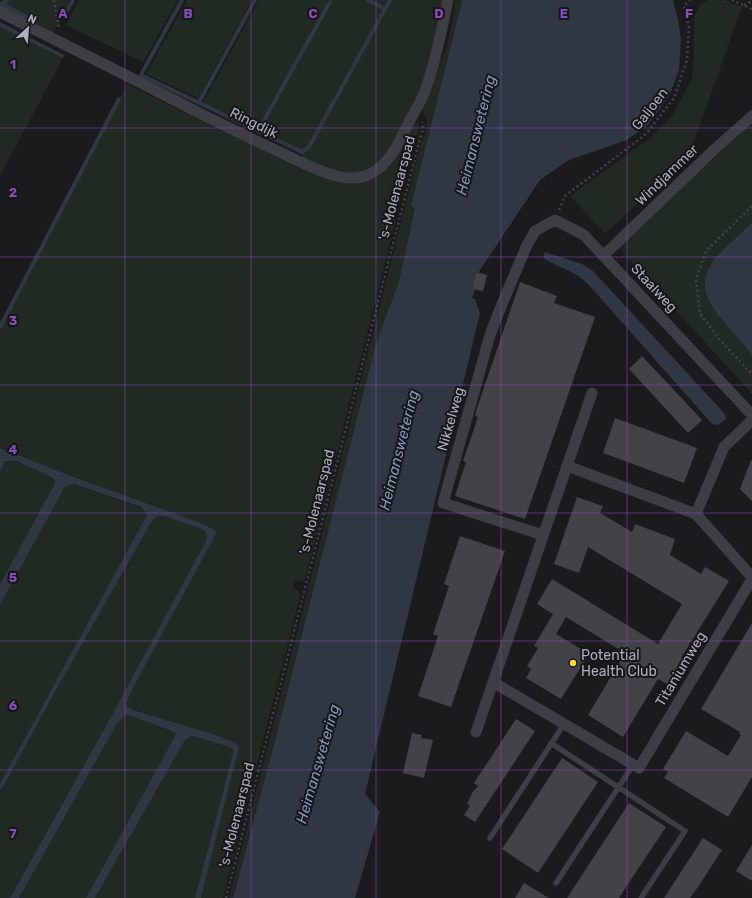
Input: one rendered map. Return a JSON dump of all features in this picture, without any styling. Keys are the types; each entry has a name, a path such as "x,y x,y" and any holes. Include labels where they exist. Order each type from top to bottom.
{"street":[{"name":"Ringdijk","path":"0,12 266,146 327,173 344,178 357,178 368,175 386,161 395,150 415,112 426,90 433,68 448,0"},
{"name":"Windjammer","path":"604,256 716,148 752,116"},
{"name":"Nikkelweg","path":"543,535 443,503 490,335 502,304 527,245 535,231 555,220"},
{"name":"Staalweg","path":"555,220 584,235 752,415"},
{"path":"476,732 592,393"},
{"path":"567,466 696,514 724,447 752,420"},
{"name":"Titaniumweg","path":"633,765 639,768 752,578 696,514"},
{"path":"493,682 633,765"}],"lane":[{"path":"490,838 564,724"},
{"path":"551,743 685,831 642,898"},
{"name":"Titaniumweg","path":"556,883 633,765"}],"path":[{"path":"54,0 61,43"},
{"name":"Galjoen","path":"555,220 565,196 646,134 674,98 687,60 689,27 684,6 690,0"},
{"path":"732,0 752,9"},
{"path":"744,6 752,1"},
{"name":"'s-Molenaarspad","path":"226,898 422,132 424,123 415,112"},
{"path":"752,206 706,251 696,279 700,314 719,339 752,374"}],"shaded area":[{"path":"9,0 71,0 53,33 26,20 6,4"},
{"path":"79,0 178,0 143,62 66,25"},
{"path":"187,0 252,0 198,98 146,74"},
{"path":"259,0 445,0 420,94 389,153 366,172 347,175 302,159 302,152 260,128 203,103"},
{"path":"455,0 462,0 411,206 415,208 399,281 376,343 274,744 233,898 229,898 421,143 426,131 427,121 423,108 436,69 446,50 455,10"},
{"path":"708,0 724,0 742,7 689,155 605,234 570,196 649,139 672,116 692,78 694,17 699,6"},
{"path":"0,27 63,58 0,176"},
{"path":"127,84 213,127 299,165 362,181 414,124 417,123 419,125 305,580 294,582 293,588 298,591 300,596 223,898 201,898 239,747 237,744 213,734 133,710 126,704 132,690 216,534 215,530 201,523 74,477 0,448 0,324"},
{"path":"752,123 752,222 736,237 705,280 705,290 708,299 717,314 752,355 752,394 618,247"},
{"path":"6,461 16,461 53,478 55,483 0,584 0,471"},
{"path":"74,484 141,508 147,515 55,684 59,685 154,519 158,516 165,516 204,530 207,535 207,539 112,715 10,898 0,898 0,605 65,487"},
{"path":"125,715 132,716 176,734 86,898 19,898 118,722"},
{"path":"193,736 229,747 233,750 195,898 95,898 185,740"}],"water":[{"path":"3,0 9,0 7,4 28,16 26,20 0,7 0,2"},
{"path":"71,0 75,0 65,19 62,16"},
{"name":"Heimanswetering","path":"462,0 674,0 681,40 679,70 670,94 648,125 625,141 569,160 540,180 478,273 476,273 472,288 475,289 472,298 475,299 480,313 365,794 380,812 355,898 233,898 274,744 376,343 399,281 415,208 411,206"},
{"path":"0,22 64,55 63,58 0,27"},
{"path":"752,222 752,355 717,314 708,299 705,290 705,280 708,270 715,258"},
{"path":"545,252 582,264 593,271 725,414 726,419 718,425 712,424 588,284 577,275 546,260 543,257"},
{"path":"0,448 74,477 201,523 215,530 216,534 132,690 126,704 133,710 213,734 237,744 239,747 201,898 195,898 233,750 229,747 193,736 185,740 95,898 86,898 176,734 169,730 126,715 118,722 19,898 10,898 112,715 205,543 207,536 204,530 167,517 158,516 152,521 59,685 55,683 147,515 141,507 74,484 65,487 0,605 0,584 55,483 53,478 16,461 6,461 0,471"}],"building":[{"path":"476,272 487,275 483,291 472,289"},
{"path":"520,282 557,296 554,303 595,317 525,519 455,496 466,462 463,461 478,417 475,416 477,408"},
{"path":"642,356 702,420 688,433 629,369"},
{"path":"615,418 697,448 684,483 603,453"},
{"path":"752,460 752,501 740,489"},
{"path":"577,497 603,506 600,513 632,532 635,524 675,539 670,555 701,574 705,567 729,581 681,658 684,660 669,685 658,679 623,737 588,715 625,653 566,617 556,634 589,654 561,699 526,678 531,669 527,666 538,648 534,646 553,614 537,604 552,579 658,644 682,604 588,547 579,573 554,564"},
{"path":"460,536 505,551 451,707 418,696 438,636 433,634 449,586 444,584"},
{"path":"752,623 752,777 728,817 664,778 668,772 663,769 686,731 728,756 741,735 739,734 740,732 701,709"},
{"path":"516,719 535,731 475,822 464,815 470,806 467,804 471,794 478,786 474,783"},
{"path":"412,733 422,735 421,738 433,740 424,778 403,773"},
{"path":"562,758 598,782 538,873 502,849"},
{"path":"629,803 666,827 619,898 567,898"},
{"path":"703,838 722,850 698,887 690,898 664,898"},
{"path":"752,845 752,881 736,871"},
{"path":"524,883 549,898 515,898"}],"waterway":[{"path":"182,0 141,75 302,152 309,147 390,0"},
{"path":"199,102 255,0"},
{"path":"368,0 385,9"},
{"path":"258,131 330,2"},
{"path":"0,327 119,99"},
{"path":"0,788 57,684"}],"place":[{"name":"Potential Health Club","path":"573,663"}]}
